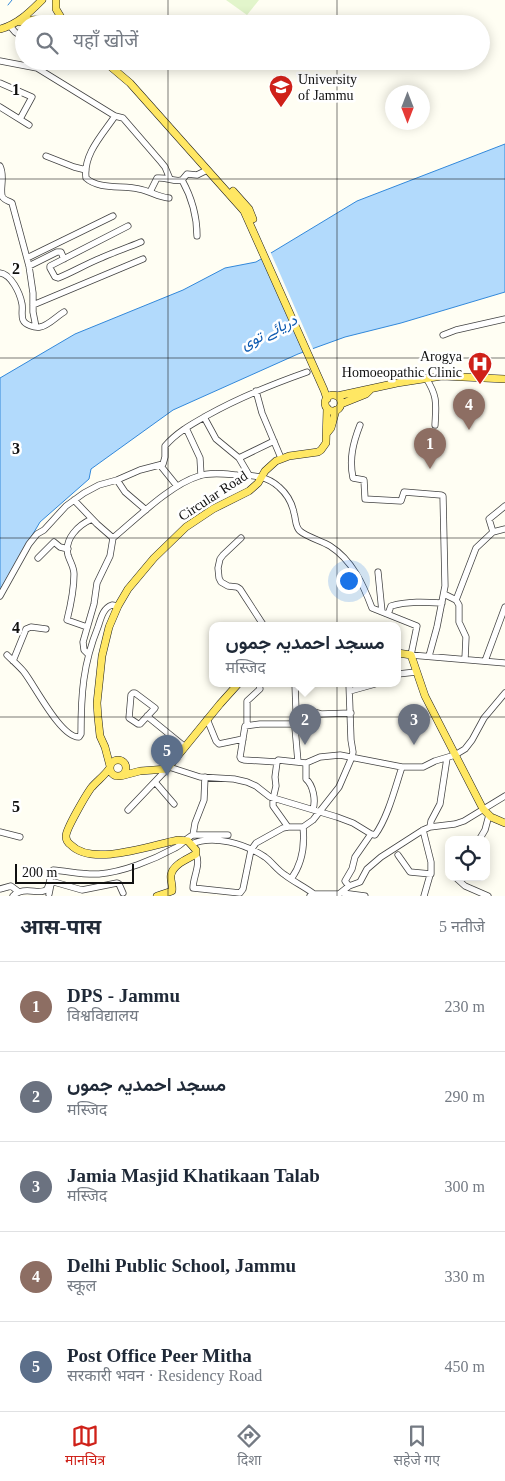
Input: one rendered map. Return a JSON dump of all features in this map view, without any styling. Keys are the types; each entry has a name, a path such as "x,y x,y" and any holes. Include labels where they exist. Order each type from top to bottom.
{"main road":[{"path":"26,15 42,0"},
{"path":"56,0 56,8 60,15"},
{"path":"115,70 130,83 250,218"},
{"path":"122,70 242,201 329,394 339,398 341,404"},
{"path":"329,394 371,389 436,377 443,380 504,379"},
{"path":"281,458 321,450 326,443 336,410 341,404 366,394 371,389"},
{"path":"328,433 325,403 329,394"},
{"path":"327,408 336,410"},
{"name":"Circular Road","path":"109,767 99,732 97,710 106,636 118,606 141,572 176,536 212,509 249,490 258,483 270,466 281,458"},
{"path":"401,653 412,655 425,696 451,756 483,809 489,815 505,823"},
{"path":"98,782 140,771 168,768 235,687"},
{"path":"105,748 125,766 140,771"},
{"path":"119,760 113,762 88,793 67,832 67,841 82,853 88,854 119,853 174,840 188,842 196,850 196,854 180,863 173,870 171,894 157,896"},
{"path":"119,776 125,771 125,766"},
{"path":"109,767 112,774 119,776"}],"street":[{"path":"0,61 15,64"},
{"path":"40,70 126,121 176,180 188,190 197,223 197,236"},
{"path":"0,83 32,98 20,118"},
{"path":"0,108 29,125"},
{"path":"115,116 91,151 86,178 94,183 106,186 138,188 159,197 169,198"},
{"path":"46,156 86,170"},
{"path":"0,166 2,195 12,203 29,266 36,327"},
{"path":"150,192 156,179 176,180 187,174 197,175 207,170"},
{"path":"27,258 113,216"},
{"path":"128,226 49,266 57,278 141,242"},
{"path":"29,266 57,252 61,252 64,259"},
{"path":"33,305 144,259"},
{"path":"0,273 7,275 16,289 22,302 23,321 36,327 42,327 64,312"},
{"path":"443,335 456,330 505,319"},
{"path":"0,596 29,544 37,534 44,530 74,500 96,486 160,465 165,460 166,445 186,428 231,402 307,372"},
{"path":"426,378 436,398 435,425"},
{"path":"256,391 260,408 281,458"},
{"path":"204,417 216,439 239,458 250,475"},
{"path":"360,425 354,443 351,464 353,478 364,480 364,499 400,501 404,492 443,496 445,586 429,656"},
{"path":"186,428 200,458 201,475"},
{"path":"239,458 274,441"},
{"path":"160,465 177,486"},
{"path":"88,654 83,648 87,627 94,604 98,579 111,552 113,538 177,486 201,475 250,475 262,477 274,483 286,494 292,504 300,531 332,547 345,559 358,575 372,608 417,626 412,655 505,663"},
{"path":"117,480 125,492 146,510"},
{"path":"74,500 113,538"},
{"path":"493,532 489,519 505,506"},
{"path":"87,627 68,620 73,599 74,570 68,556 68,549 71,538 78,527 92,519"},
{"path":"456,600 476,548 493,532 505,529"},
{"path":"241,538 220,560 218,568 219,578 224,584 240,589 261,622"},
{"path":"38,558 54,542 60,547 68,549"},
{"path":"378,572 385,613"},
{"path":"444,594 456,600 459,606 458,618 466,637 466,659"},
{"path":"385,613 392,605 413,602 442,603"},
{"path":"7,656 24,673 58,723 78,737 81,734 82,687 88,654 105,609 112,605 118,606"},
{"path":"485,660 505,607"},
{"path":"13,661 26,629 31,627 46,628"},
{"path":"401,674 416,672"},
{"path":"260,687 260,689 247,701 247,725 244,727 240,748 241,759 306,763 315,758 340,754 402,767 423,767 451,756 469,744 484,718 505,693"},
{"path":"293,687 298,762"},
{"path":"196,854 198,860 193,887 203,893 241,892 250,850 258,842 288,827 302,827 313,820 339,787 352,757 349,687"},
{"path":"350,692 366,687"},
{"path":"135,693 155,708 147,716 140,724 129,719 131,694 135,693"},
{"path":"296,711 310,710 321,714 351,714"},
{"path":"147,716 185,747"},
{"path":"207,719 219,744 243,739"},
{"path":"247,725 295,724"},
{"path":"424,896 432,871 427,828 440,804 451,756"},
{"path":"277,762 274,806 288,827"},
{"path":"306,763 306,779 309,782 314,798 313,809"},
{"path":"128,810 168,768 205,778 234,779 248,782 273,799 346,820 370,834 376,835 402,767"},
{"path":"188,842 193,834 204,800 205,778"},
{"path":"155,782 174,804"},
{"path":"339,894 349,886 360,882 367,869 381,857 427,828 460,823 505,796"},
{"path":"481,836 489,815"},
{"path":"291,879 298,868 304,846 302,827"},
{"path":"0,832 20,837"},
{"path":"193,834 228,836"},
{"path":"349,886 345,881 352,868 354,859 370,834"},
{"path":"48,891 51,872 54,870 77,874 99,874 121,870 142,863 188,842 221,840 266,858 312,895 339,894 365,896"},
{"path":"398,854 409,871 430,875"},
{"path":"459,881 465,886 488,896"},
{"path":"48,891 54,882 82,890 117,883 123,893"},
{"path":"0,889 11,886 19,892 48,891"},
{"path":"82,890 87,896"},
{"path":"13,896 19,892"}],"green space":[{"path":"226,0 259,0 247,15"}],"water":[{"name":"دریائے توی","path":"505,144 505,292 401,323 345,337 298,354 173,410 91,469 89,479 40,522 0,590 0,378 75,334 183,290 225,268 256,262 357,201"}],"pier":[{"path":"270,251 314,351 304,354 261,256"}],"waterway":[{"path":"8,5 12,0"}],"place":[{"name":"University of Jammu","path":"281,108"},
{"name":"Arogya Homoeopathic Clinic","path":"480,385"},
{"name":"Delhi Public School, Jammu","path":"469,430"},
{"name":"DPS - Jammu","path":"430,469"},
{"name":"مسجد احمدیہ جموں","path":"305,745"},
{"name":"Jamia Masjid Khatikaan Talab","path":"414,745"},
{"name":"Post Office Peer Mitha","path":"167,776"}]}
